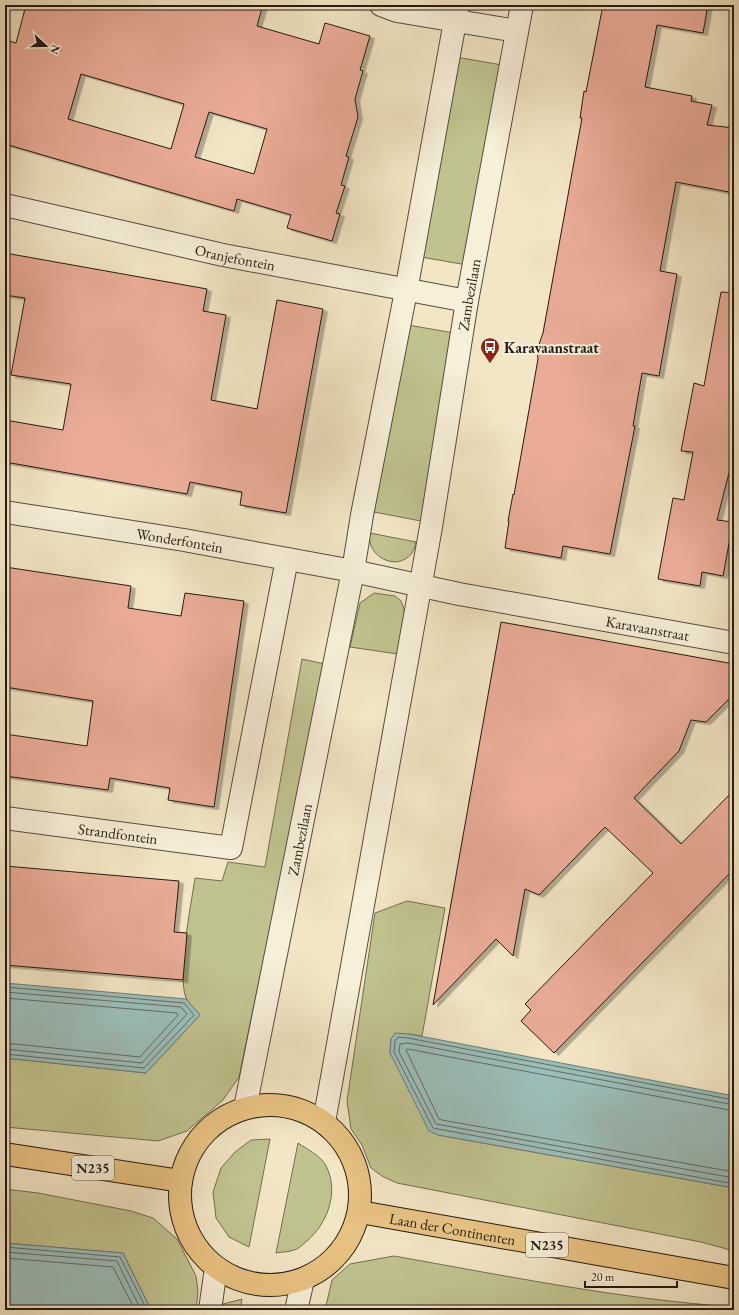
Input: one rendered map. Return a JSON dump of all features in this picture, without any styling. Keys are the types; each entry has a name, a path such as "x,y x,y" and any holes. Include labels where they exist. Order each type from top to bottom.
{"main road":[{"path":"272,1104 300,1109 324,1122 342,1139 355,1161 361,1186 360,1212 352,1234 340,1253 323,1269 302,1280 285,1285 267,1286 249,1284 216,1268 199,1251 186,1230 180,1206 181,1181 188,1156 202,1135 222,1118 245,1108 272,1104"},
{"name":"N235","path":"5,1154 181,1181"},
{"name":"Laan der Continenten","path":"360,1212 734,1278"}],"street":[{"path":"382,5 398,11 456,13 517,31"},
{"name":"Zambezilaan","path":"324,1122 420,586 467,302 522,5"},
{"name":"Zambezilaan","path":"245,1108 353,571 362,515 406,291 456,13"},
{"name":"Oranjefontein","path":"5,205 223,255 467,302"},
{"name":"Wonderfontein","path":"5,512 184,540 353,571"},
{"name":"Strandfontein","path":"5,818 231,848 287,559"},
{"path":"353,571 420,586"},
{"name":"Karavaanstraat","path":"420,586 467,596 734,643"},
{"path":"210,1310 216,1268"},
{"path":"296,1310 302,1280"}],"green space":[{"path":"456,57 502,65 467,265 421,257"},
{"path":"408,325 454,333 421,521 374,512"},
{"path":"370,533 416,542 412,553 406,559 398,562 391,562 377,555 372,549"},
{"path":"374,593 395,596 401,601 405,612 398,654 350,647 360,603"},
{"path":"302,659 325,664 239,1077 223,1100 187,1131 158,1141 5,1127 5,1058 146,1073 200,1015 186,998 183,973 188,922 195,878 222,881 228,862 265,867"},
{"path":"407,901 445,908 422,1036 409,1034 391,1039 390,1053 438,1135 734,1188 734,1251 701,1242 397,1183 382,1176 371,1168 362,1145 351,1129 347,1101 375,913"},
{"path":"270,1139 249,1247 229,1237 216,1218 213,1192 221,1168 235,1152 251,1140"},
{"path":"298,1143 316,1155 325,1164 331,1184 330,1206 321,1225 299,1248 276,1253"},
{"path":"5,1189 38,1193 131,1211 153,1218 177,1239 196,1276 198,1292 196,1310 151,1310 123,1253 5,1243"},
{"path":"394,1256 606,1293 734,1307 734,1310 428,1310 412,1307 409,1310 325,1310 332,1280 350,1264"},
{"path":"242,1299 240,1310 222,1310 223,1304"}],"water":[{"path":"5,983 186,999 200,1015 146,1073 5,1058"},
{"path":"395,1033 409,1034 734,1096 734,1188 438,1135 429,1131 390,1053 391,1039"},
{"path":"5,1243 123,1253 151,1310 5,1310"}],"building":[{"path":"26,5 263,5 257,26 319,44 325,23 370,36 360,70 363,71 355,99 358,117 346,156 349,157 341,185 345,186 336,213 340,214 332,241 287,228 291,215 237,199 234,211 5,144 5,40 16,43","holes":["81,74 184,104 171,149 68,119","209,112 267,129 254,174 195,157"]},
{"path":"603,5 708,5 703,33 657,25 645,87 692,96 691,101 712,105 707,125 734,128 734,193 676,182 660,271 677,274 659,376 642,373 633,426 635,426 610,554 563,546 561,558 505,548 508,521 538,359 537,350 543,333 582,118 580,118 584,91 586,92"},
{"path":"5,253 207,289 203,311 226,315 211,400 257,409 277,300 323,309 286,513 240,505 242,492 190,482 187,494 5,462 5,420 63,430 71,384 11,375 25,298 5,295"},
{"path":"721,292 734,293 734,470 730,469 717,520 733,522 723,576 702,572 700,586 658,579 673,498 684,500 693,452 681,451 694,383 704,386"},
{"path":"5,567 131,586 128,608 181,616 185,593 244,601 214,807 168,800 170,788 110,778 108,790 5,776 5,734 87,746 93,701 5,687"},
{"path":"501,622 734,664 734,694 706,722 691,720 679,751 634,798 681,844 734,790 734,869 554,1053 521,1021 531,1010 525,1004 653,873 605,827 539,895 525,889 513,956 496,939 433,1005"},
{"path":"5,866 179,881 174,932 187,933 183,980 5,965"}],"place":[{"name":"Karavaanstraat","path":"490,364"}]}
